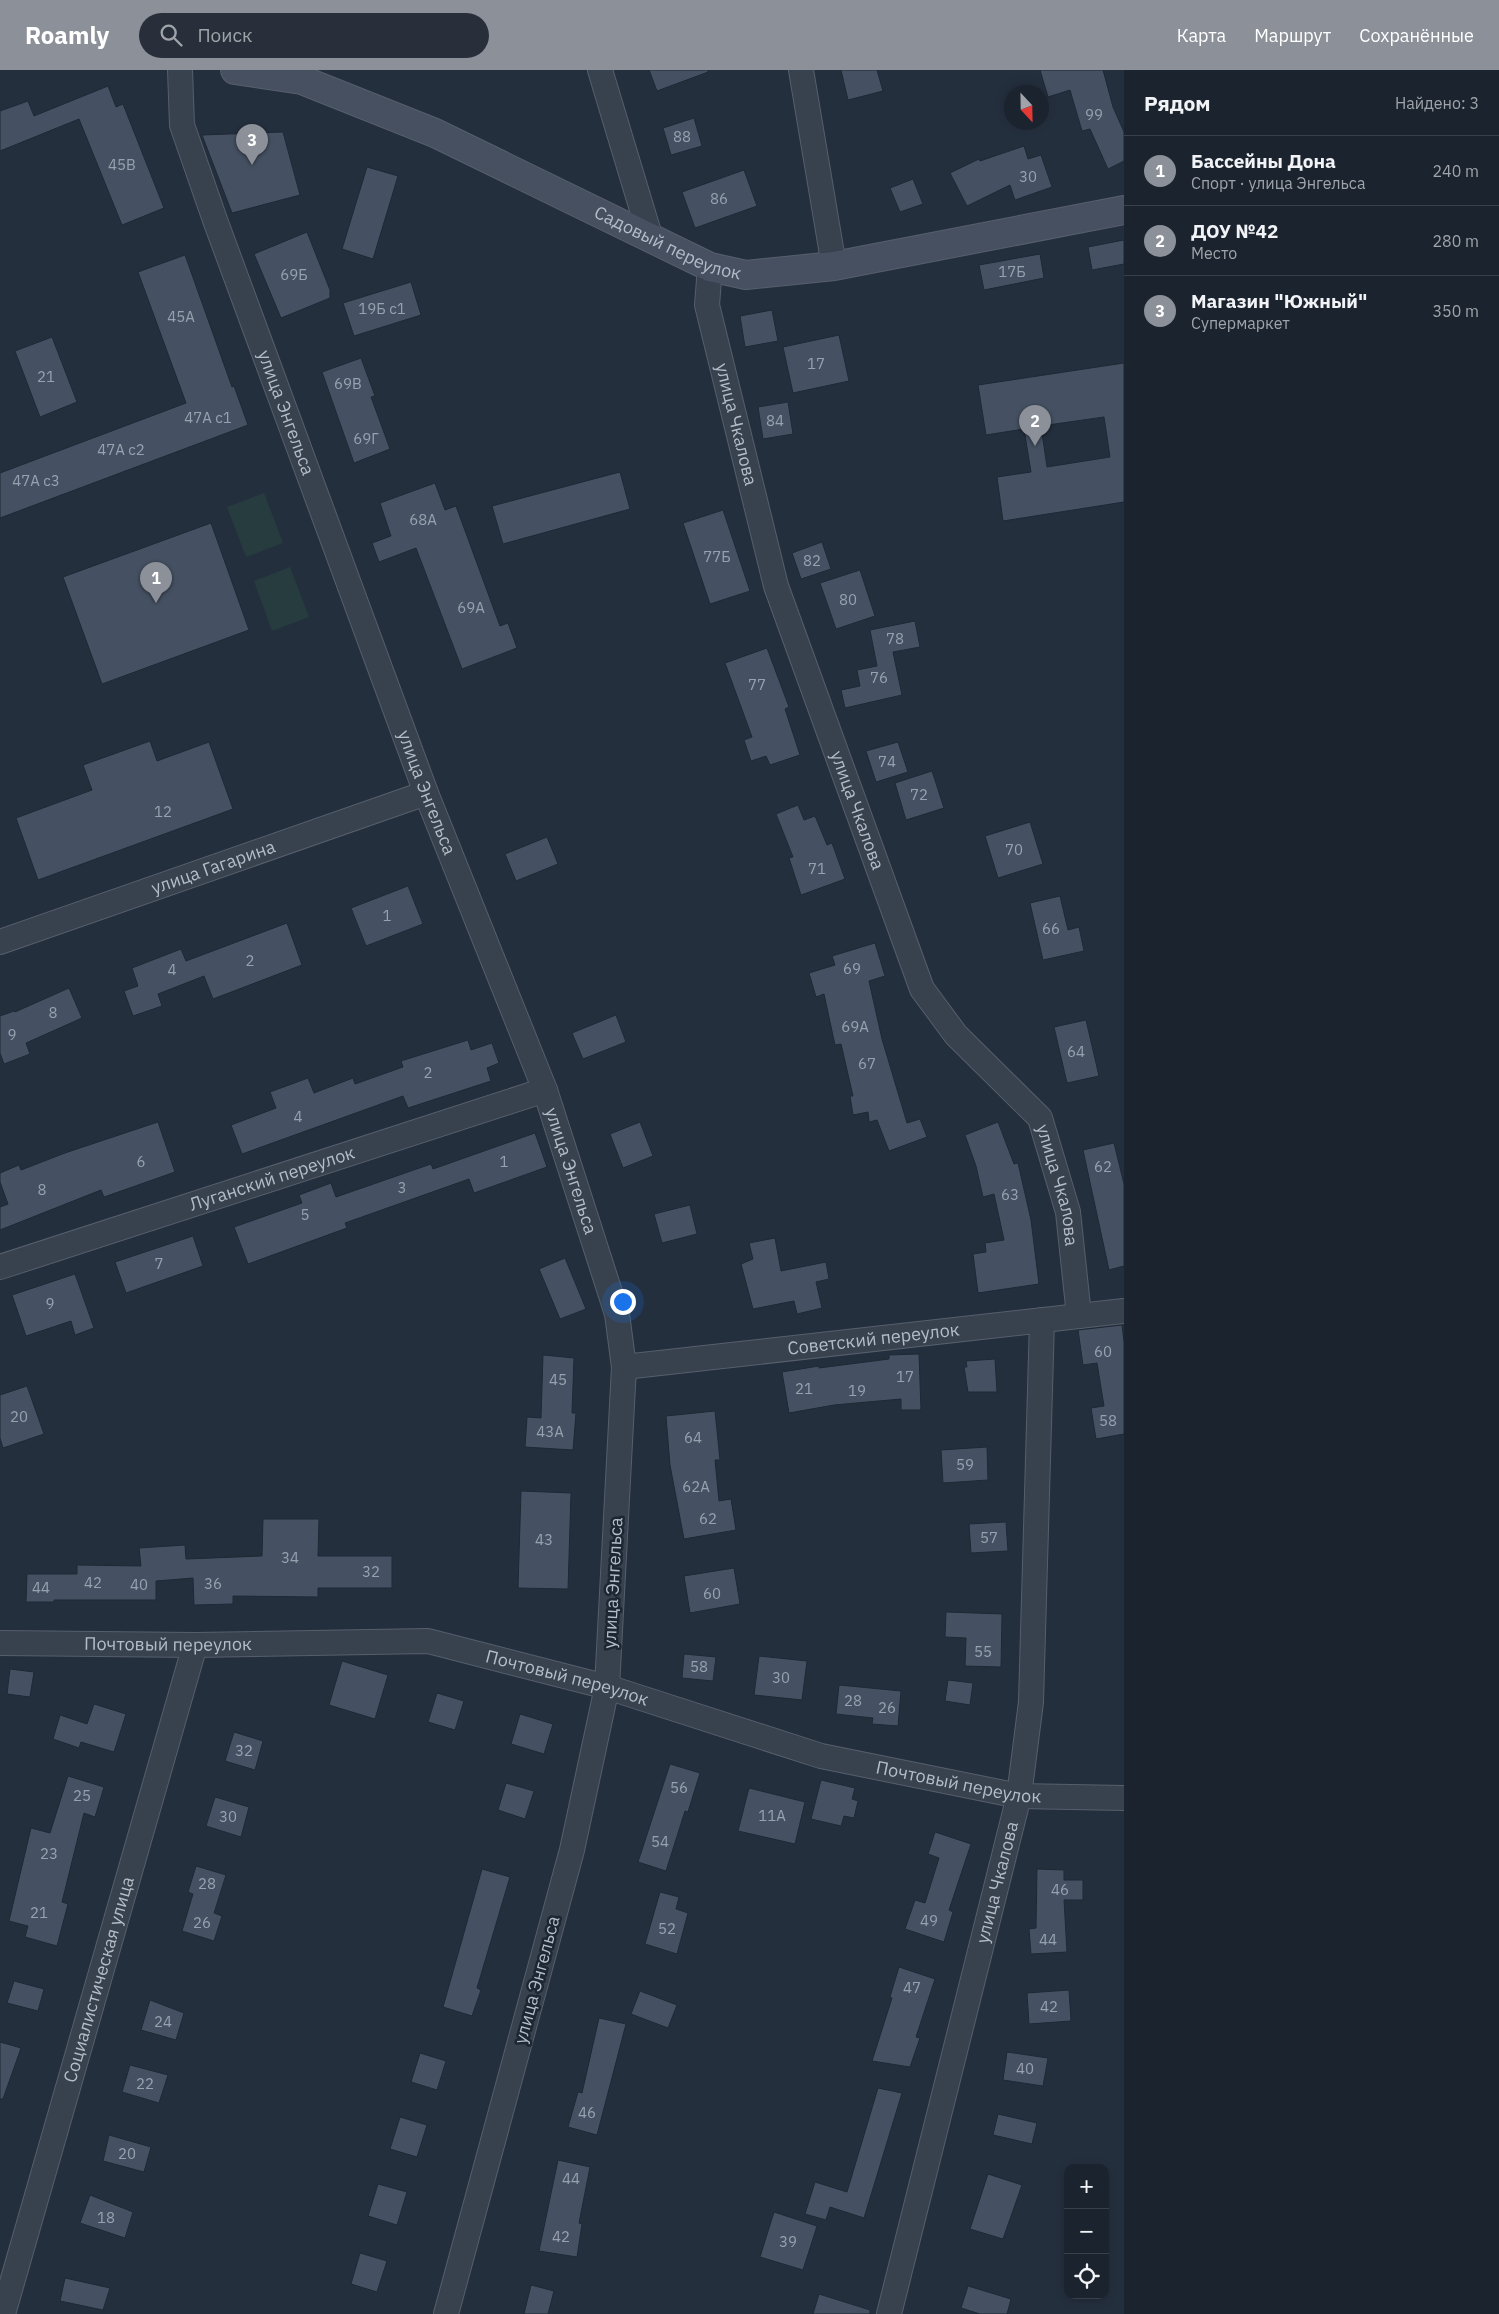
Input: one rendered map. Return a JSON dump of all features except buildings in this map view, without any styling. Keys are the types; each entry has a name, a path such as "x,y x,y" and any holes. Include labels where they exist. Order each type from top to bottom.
{"street":[{"name":"улица Энгельса","path":"180,70 182,125 185,134 426,793 546,1090 617,1314 624,1367 607,1687 572,1850 446,2314"},
{"name":"Садовый переулок","path":"236,70 302,80 434,134 650,236 710,267 746,275 834,266 1124,210"},
{"path":"600,70 650,236"},
{"path":"801,70 834,266"},
{"name":"улица Чкалова","path":"710,267 707,305 776,586 922,989 956,1035 1040,1118 1068,1212 1078,1316"},
{"name":"улица Гагарина","path":"0,942 426,793"},
{"name":"Луганский переулок","path":"0,1267 546,1090"},
{"name":"Советский переулок","path":"624,1367 1124,1311"},
{"name":"улица Чкалова","path":"889,2314 1019,1796 1031,1702 1042,1320"},
{"name":"Почтовый переулок","path":"0,1643 195,1645 428,1641 607,1687 821,1756 1019,1796 1124,1798"},
{"name":"Социалистическая улица","path":"3,2314 195,1645"}],"green space":[{"path":"264,493 283,543 246,557 227,507"},
{"path":"290,567 309,617 272,631 254,581"}],"place":[{"name":"Магазин \"Южный\"","path":"252,165"},
{"name":"ДОУ №42","path":"1035,446"},
{"name":"Бассейны Дона","path":"156,603"}]}
